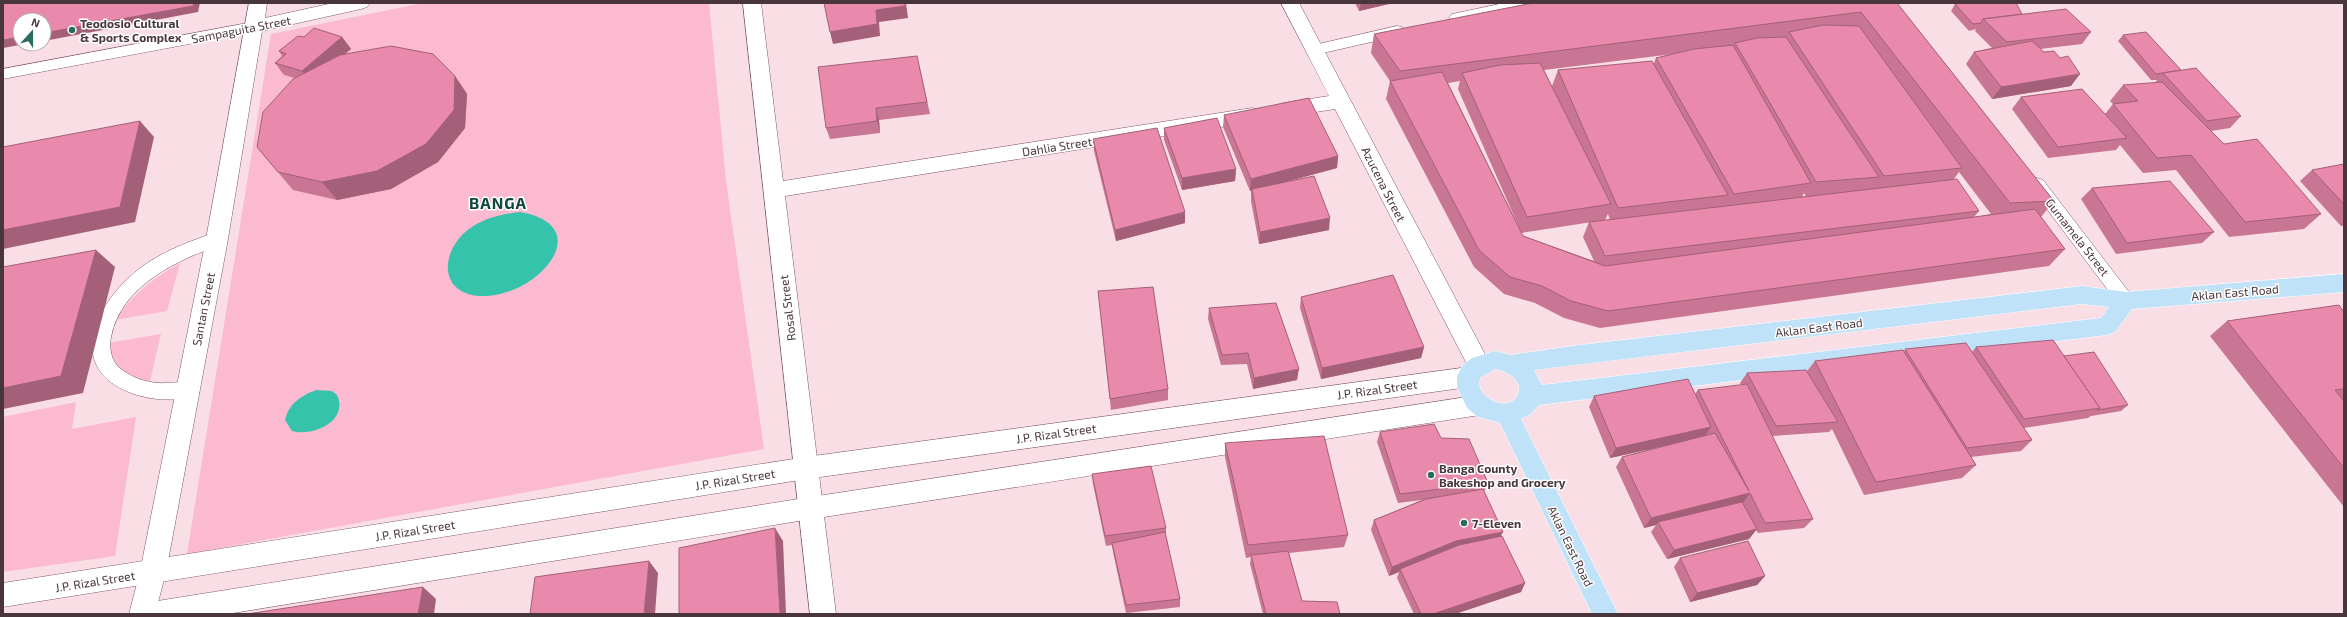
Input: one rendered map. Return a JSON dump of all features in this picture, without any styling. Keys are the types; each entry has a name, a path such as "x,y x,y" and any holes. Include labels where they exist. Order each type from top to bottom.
{"main road":[{"name":"Aklan East Road","path":"1474,371 1495,360 1512,364 1572,355 1754,335 2082,295 2126,301 2344,283"},
{"path":"1531,396 2107,326 2126,301"},
{"path":"1474,371 1467,384 1469,392 1480,406 1497,413 1506,414 1523,408 1531,396 1532,387 1528,378 1521,370 1512,364"},
{"name":"Aklan East Road","path":"1506,414 1605,614"}],"street":[{"name":"Santan Street","path":"142,614 153,572 217,239 258,3"},
{"name":"Sampaguita Street","path":"253,27 361,3"},
{"name":"Rosal Street","path":"752,3 823,614"},
{"name":"Azucena Street","path":"1290,3 1341,101 1474,371"},
{"name":"Dahlia Street","path":"774,190 1341,101"},
{"name":"J.P. Rizal Street","path":"3,595 806,468 1474,371"},
{"path":"151,614 811,508 1480,406"}],"lane":[{"path":"1444,21 1528,3"},
{"name":"Sampaguita Street","path":"3,74 253,27"},
{"path":"1314,50 1413,28"},
{"name":"Gumamela Street","path":"2029,174 2126,301"},
{"path":"187,390 155,392 136,389 121,381 109,371 103,359 102,336 116,304 142,277 185,250 217,239"}],"shaded area":[{"path":"423,3 709,3 726,181 764,449 187,554 271,34"},
{"path":"520,212 544,220 555,231 557,246 551,260 538,274 521,286 501,294 480,296 466,293 456,287 450,279 448,269 449,259 453,248 460,238 469,229 487,219 500,215"},
{"path":"180,263 167,311 115,320 136,295 160,275"},
{"path":"161,334 149,385 126,375 113,360 108,343"},
{"path":"316,390 332,391 337,395 339,404 338,412 334,419 327,425 310,432 292,431 285,420 289,409 296,401"},
{"path":"76,402 72,429 136,417 115,556 3,572 3,417"}],"building":[{"name":"Teodosio Cultural & Sports Complex","path":"3,3 194,3 193,6 52,32 52,12 12,12 12,38 3,40"},
{"path":"824,3 905,3 905,6 876,10 877,24 830,32"},
{"path":"1533,3 1897,3 2054,201 2010,203 1861,12 1400,71 1374,34"},
{"path":"2016,3 2022,14 1983,19 1981,23 1973,24 1955,4"},
{"path":"2066,9 2091,32 2007,42 1983,19"},
{"path":"1823,25 1859,26 1962,168 1884,176 1789,32"},
{"path":"314,28 342,37 302,71 275,63 286,54 279,51 298,36 304,37"},
{"path":"2146,32 2181,70 2156,74 2123,35"},
{"path":"1786,37 1879,177 1816,182 1735,43 1757,38"},
{"path":"2032,41 2044,52 2054,51 2060,58 2068,56 2080,74 2001,87 1974,52"},
{"path":"1733,45 1811,183 1734,194 1656,58 1694,49"},
{"path":"391,46 433,54 455,76 454,110 426,144 377,171 322,182 278,172 257,147 263,112 293,79 340,55"},
{"path":"917,56 927,102 876,108 877,121 826,128 818,67"},
{"path":"1652,61 1728,195 1618,208 1558,70"},
{"path":"1540,63 1611,204 1527,217 1462,73 1500,65"},
{"path":"2196,68 2241,116 2207,121 2163,73"},
{"path":"1442,72 1523,236 1605,266 2035,209 2065,249 1608,311 1571,301 1542,286 1510,277 1479,250 1390,81"},
{"path":"2162,82 2224,144 2257,139 2321,214 2245,222 2191,155 2157,158 2113,104 2138,101 2123,85"},
{"path":"2082,89 2127,138 2058,147 2021,97"},
{"path":"1309,98 1338,156 1251,179 1224,115"},
{"path":"1217,118 1236,169 1182,178 1164,128"},
{"path":"140,121 120,207 3,230 3,147"},
{"path":"1157,128 1185,212 1115,230 1093,139"},
{"path":"2344,164 2344,204 2312,170"},
{"path":"1314,176 1330,218 1260,232 1252,189"},
{"path":"1957,179 1979,211 1605,256 1589,222"},
{"path":"2170,181 2214,232 2127,243 2092,188"},
{"path":"96,250 61,376 3,388 3,267"},
{"path":"1393,275 1424,347 1322,368 1301,297"},
{"path":"1153,287 1168,389 1110,399 1098,291"},
{"path":"1276,303 1299,369 1254,378 1248,353 1222,355 1209,308"},
{"path":"2339,305 2344,312 2344,389 2335,390 2344,401 2344,468 2227,321"},
{"path":"2053,340 2100,408 2024,419 1976,347"},
{"path":"1966,343 2032,440 1967,448 1905,349"},
{"path":"1903,350 1976,465 1876,482 1815,361"},
{"path":"2094,352 2128,405 2097,410 2100,408 2064,356"},
{"path":"1806,370 1838,422 1776,426 1747,373"},
{"path":"1688,379 1711,427 1616,448 1594,396"},
{"path":"1747,384 1813,519 1765,523 1750,493 1651,518 1622,457 1715,433 1749,491 1698,390"},
{"path":"1434,424 1441,438 1469,439 1488,483 1400,494 1380,432"},
{"path":"1324,436 1348,535 1248,545 1225,443"},
{"path":"1151,466 1166,528 1105,536 1092,474"},
{"path":"1483,489 1503,532 1456,541 1392,567 1374,520 1426,499"},
{"path":"1742,502 1757,529 1674,550 1658,522"},
{"path":"775,528 780,614 679,614 679,548"},
{"path":"1165,532 1180,599 1126,605 1112,543"},
{"path":"1502,536 1525,583 1433,614 1421,614 1400,569 1459,545"},
{"path":"1748,541 1765,576 1697,593 1680,558"},
{"path":"1288,551 1302,601 1337,602 1340,614 1266,614 1251,555"},
{"path":"649,561 644,614 530,614 535,577"},
{"path":"423,587 418,614 247,614"}],"place":[{"name":"Teodosio Cultural & Sports Complex","path":"72,30"},
{"name":"Banga County Bakeshop and Grocery","path":"1431,475"},
{"name":"7-Eleven","path":"1464,523"}],"district":[{"name":"BANGA","path":"498,202"}]}
